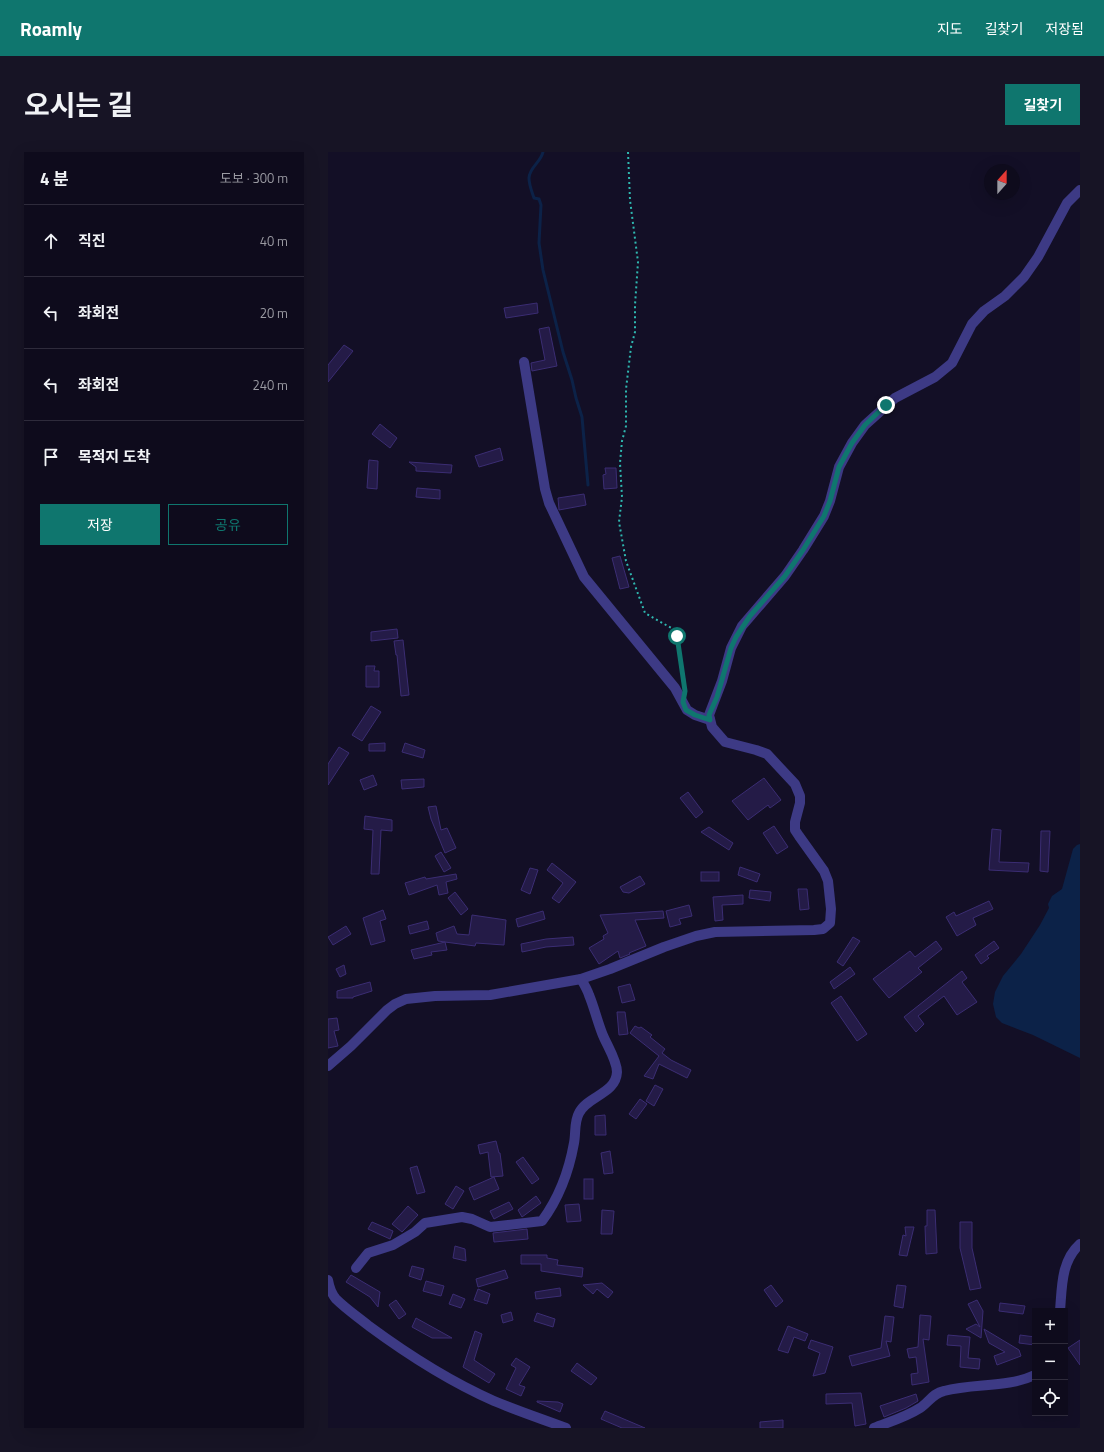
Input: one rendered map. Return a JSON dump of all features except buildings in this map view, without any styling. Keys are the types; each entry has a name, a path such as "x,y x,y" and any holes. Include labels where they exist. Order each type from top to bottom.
{"street":[{"path":"328,1066 351,1046 387,1010 406,999 435,996 490,995 581,979 696,936 715,932 814,930 823,929 830,923 831,909 828,881 824,871 798,836 796,830 795,822 800,803 800,796 795,784 767,754 725,742 712,727 709,715 717,697 731,648 736,637 750,616 785,576 824,516 830,501 839,467 852,443 865,425 895,398 935,377 952,363 972,324 984,311 1005,296 1024,277 1038,257 1067,203 1080,190"},
{"path":"524,362 545,489 549,503 584,577 675,688 686,710 710,720"},
{"path":"356,1268 368,1253 393,1245 425,1223 462,1217 472,1219 490,1227 542,1221 558,1196 571,1158 578,1114 587,1104 610,1087 615,1080 617,1072 616,1065 601,1031 589,995 581,979"},
{"path":"1060,1308 1064,1271 1069,1257 1080,1244"},
{"path":"328,1280 329,1287 335,1298 346,1308 386,1338 417,1358 461,1385 494,1400 566,1428"},
{"path":"874,1428 920,1408 932,1397 943,1391 1009,1383 1032,1376"}],"path":[{"path":"628,152 630,200 638,262 635,332 631,347 626,389 626,426 622,441 620,463 622,510 619,522 620,532 624,545 626,561 645,613 667,624 673,629 677,636 685,686"}],"water":[{"path":"1080,844 1080,1058 1033,1035 1002,1023 996,1017 993,1004 995,992 1003,976 1021,954 1040,925 1049,908 1048,904 1052,896 1062,889 1073,849"}],"waterway":[{"path":"543,152 542,156 531,171 529,181 534,198 539,199 541,205 539,243 543,270 563,352 582,417 588,485"}],"route":[{"path":"677,636 685,691 683,702 686,710 710,720 709,715 717,697 731,648 742,626 785,576 803,550 824,516 830,501 839,467 852,443 865,425 886,405"}]}
